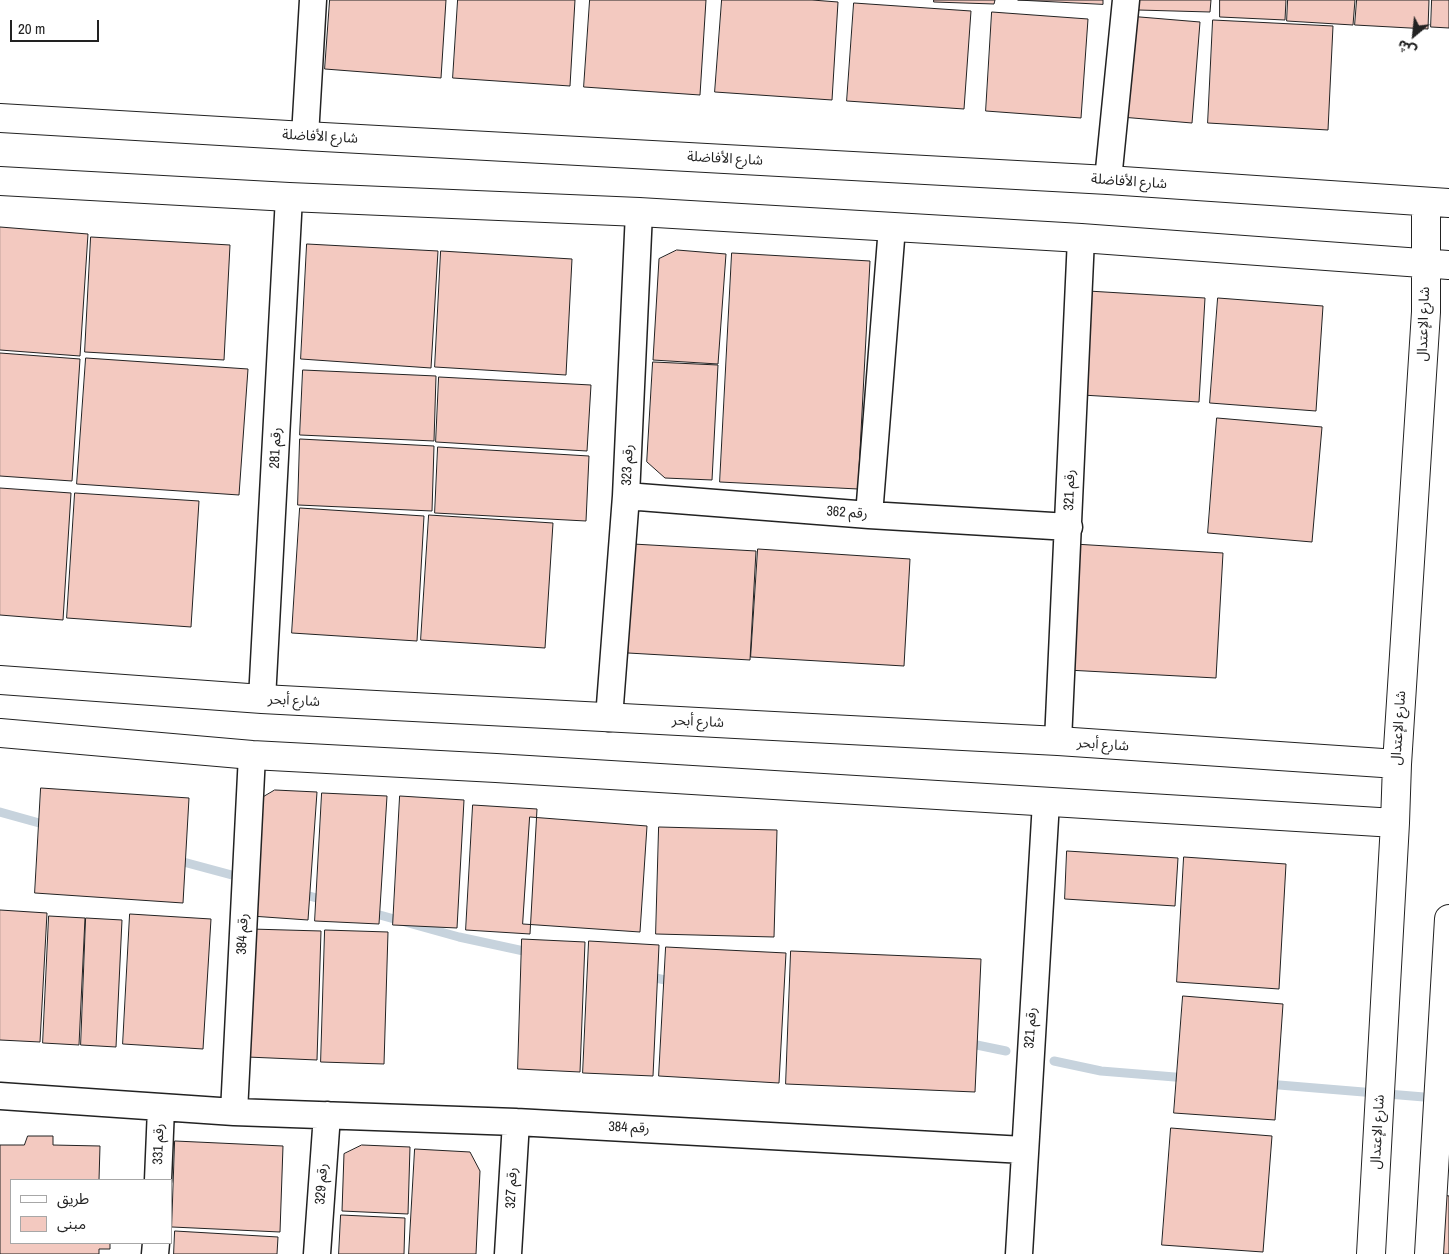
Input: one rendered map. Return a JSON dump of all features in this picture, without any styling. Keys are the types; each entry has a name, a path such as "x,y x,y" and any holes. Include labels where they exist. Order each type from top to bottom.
{"street":[{"path":"305,136 314,0"},
{"path":"1108,180 1126,0"},
{"name":"شارع الأفاضلة","path":"0,118 1108,180 1437,203"},
{"path":"0,180 289,197 639,212 1080,238 1437,264"},
{"name":"رقم 281","path":"262,700 289,197"},
{"name":"شارع الإعتدال","path":"1371,1254 1397,764 1426,312 1437,264 1437,203"},
{"name":"رقم 323","path":"609,718 626,496 639,212"},
{"path":"869,515 892,227"},
{"name":"رقم 321","path":"1058,742 1080,238"},
{"path":"1426,312 1442,300 1449,298"},
{"name":"رقم 362","path":"626,496 869,515 1068,526"},
{"name":"شارع أبحر","path":"0,680 262,700 1058,742 1397,764"},
{"path":"0,733 252,755 496,768 1395,823"},
{"name":"رقم 384","path":"234,1112 252,755"},
{"name":"رقم 321","path":"1018,1254 1046,802"},
{"path":"1428,1254 1449,919"},
{"name":"رقم 384","path":"0,1096 234,1112 516,1122 1024,1150"},
{"name":"رقم 331","path":"158,1179 161,1108"},
{"name":"رقم 329","path":"316,1254 327,1115"},
{"name":"رقم 327","path":"508,1254 516,1122"}],"building":[{"path":"330,0 446,0 441,78 325,69"},
{"path":"458,0 575,0 570,86 453,78"},
{"path":"590,0 706,0 700,95 584,87"},
{"path":"722,0 812,0 838,2 832,100 715,92"},
{"path":"934,0 995,0 994,4 934,2"},
{"path":"1018,0 1103,0 1103,4"},
{"path":"1139,0 1211,0 1210,12 1138,10"},
{"path":"1220,0 1286,0 1285,20 1220,17"},
{"path":"1288,0 1355,0 1353,25 1287,21"},
{"path":"1357,0 1429,0 1428,29 1355,25"},
{"path":"1432,0 1449,0 1449,28 1431,27"},
{"path":"854,3 971,11 964,109 847,101"},
{"path":"992,12 1088,19 1081,118 986,111"},
{"path":"1128,16 1200,22 1192,123 1121,117"},
{"path":"1213,20 1333,26 1328,130 1208,123"},
{"path":"0,227 88,234 80,356 0,350"},
{"path":"91,237 230,245 224,360 85,352"},
{"path":"307,244 438,251 431,368 301,359"},
{"path":"677,250 726,254 718,364 653,360 659,259"},
{"path":"441,251 572,259 566,375 435,367"},
{"path":"732,253 870,261 858,489 720,482"},
{"path":"1088,291 1205,298 1199,402 1082,395"},
{"path":"1218,298 1323,306 1316,411 1210,403"},
{"path":"0,353 80,359 72,481 0,476"},
{"path":"86,358 248,369 239,495 77,484"},
{"path":"653,362 718,365 712,480 665,478 647,462"},
{"path":"303,370 436,376 434,441 300,435"},
{"path":"439,377 591,385 587,451 436,442"},
{"path":"1217,418 1322,427 1312,542 1208,533"},
{"path":"300,439 434,446 432,511 298,505"},
{"path":"438,447 589,456 586,521 435,513"},
{"path":"0,488 71,493 63,620 0,615"},
{"path":"75,493 199,501 191,627 67,618"},
{"path":"300,508 424,516 417,641 292,633"},
{"path":"429,515 553,523 545,648 421,640"},
{"path":"633,544 756,551 750,660 628,653"},
{"path":"1074,544 1223,553 1216,678 1067,670"},
{"path":"758,549 910,559 904,666 751,657"},
{"path":"41,788 189,798 183,903 35,893"},
{"path":"275,790 317,792 308,920 251,916 260,799"},
{"path":"322,793 387,796 379,924 315,921"},
{"path":"400,796 464,800 457,928 393,925"},
{"path":"473,805 537,809 530,934 466,930"},
{"path":"530,817 647,826 640,932 523,924"},
{"path":"659,827 777,830 774,937 656,934"},
{"path":"1067,851 1178,858 1175,906 1065,899"},
{"path":"1184,857 1286,864 1279,989 1177,982"},
{"path":"0,910 47,913 40,1042 0,1040"},
{"path":"130,914 211,919 203,1049 123,1044"},
{"path":"49,916 85,918 79,1045 43,1043"},
{"path":"86,918 122,920 116,1047 81,1045"},
{"path":"251,929 321,931 317,1060 247,1057"},
{"path":"325,930 388,932 384,1064 321,1062"},
{"path":"522,939 585,942 580,1072 518,1069"},
{"path":"589,941 659,945 653,1076 583,1073"},
{"path":"666,947 786,953 779,1083 659,1076"},
{"path":"791,951 981,959 975,1092 786,1084"},
{"path":"1183,996 1283,1004 1275,1120 1174,1113"},
{"path":"1171,1128 1272,1136 1263,1252 1162,1245"},
{"path":"28,1136 53,1136 53,1145 100,1146 99,1179 10,1179 10,1244 110,1244 110,1249 99,1249 99,1254 0,1254 0,1145 24,1145"},
{"path":"175,1141 283,1146 280,1232 172,1227"},
{"path":"362,1145 410,1147 408,1214 342,1211 344,1154"},
{"path":"415,1149 470,1152 480,1171 476,1254 409,1254"},
{"path":"1444,1195 1449,1196 1449,1254 1441,1254"},
{"path":"341,1215 405,1218 404,1254 339,1254"},
{"path":"175,1231 278,1237 277,1254 174,1254"}],"waterway":[{"path":"0,812 50,826"},
{"path":"176,860 243,878"},
{"path":"299,893 327,901"},
{"path":"369,912 459,937 533,953"},
{"path":"646,976 675,982"},
{"path":"967,1043 1006,1051"},
{"path":"1054,1061 1101,1071 1187,1078"},
{"path":"1267,1084 1436,1098"}]}
